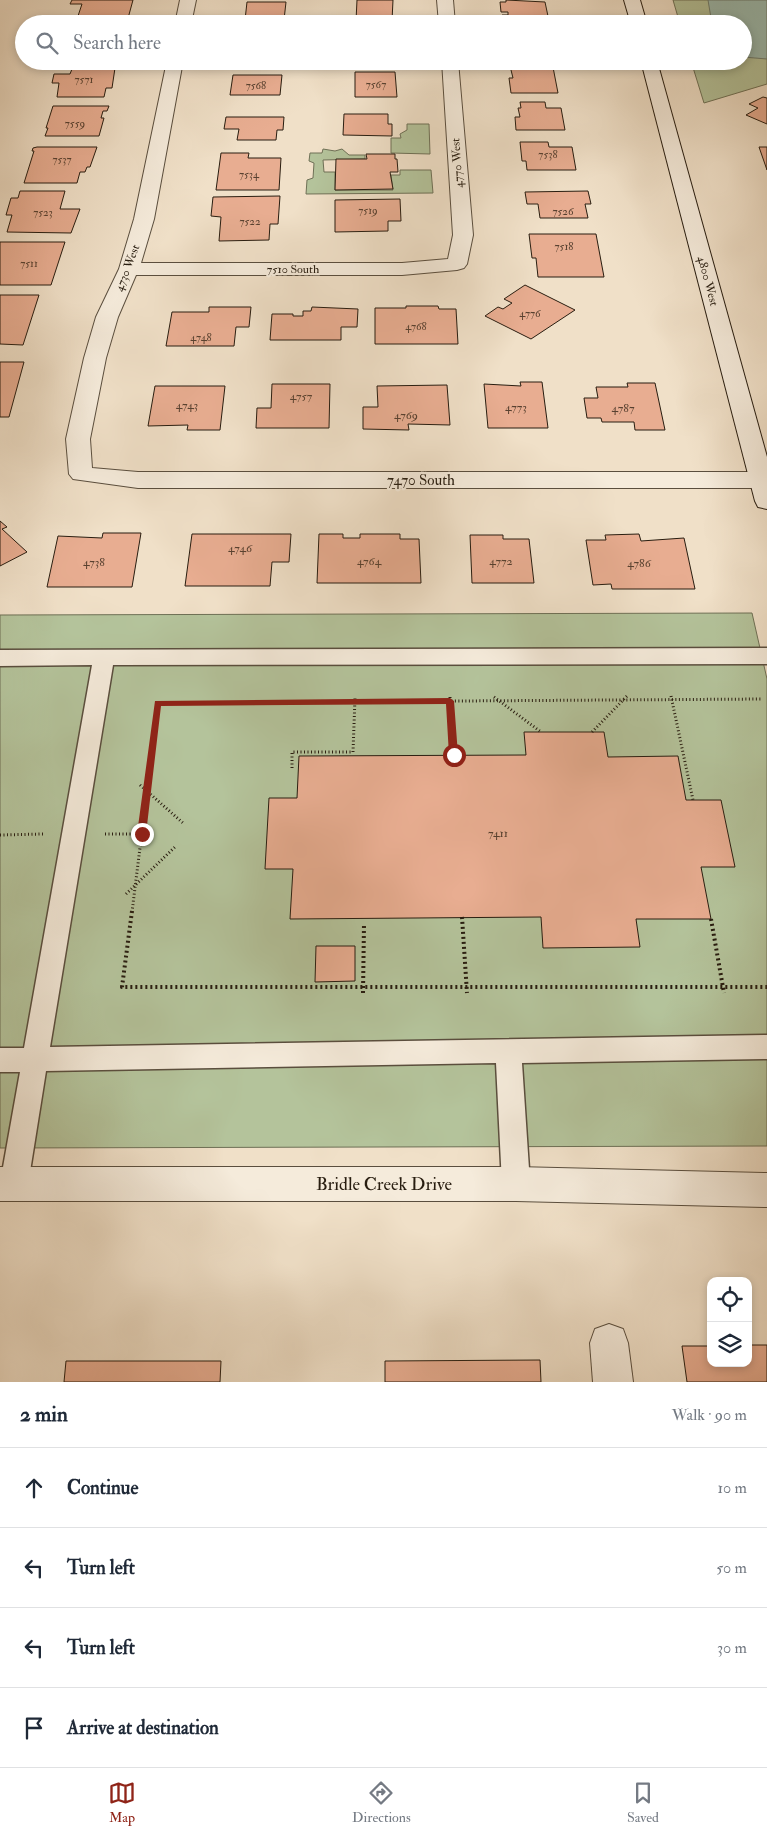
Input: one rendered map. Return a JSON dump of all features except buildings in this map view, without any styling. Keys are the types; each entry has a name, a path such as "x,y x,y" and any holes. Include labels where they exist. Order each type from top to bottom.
{"street":[{"path":"185,15 188,0"},
{"path":"445,0 446,15"},
{"path":"632,0 636,15"},
{"name":"4730 West","path":"81,474 78,440 95,358 107,317 129,268 144,219 173,70"},
{"name":"4770 West","path":"451,70 463,235 456,264"},
{"name":"4800 West","path":"651,70 764,490"},
{"name":"7510 South","path":"129,268 402,269 456,264"},
{"name":"7470 South","path":"81,474 138,480 764,490"},
{"name":"Bridle Creek Drive","path":"7,1184 516,1184 767,1190"},
{"path":"609,1343 613,1382"}],"lane":[{"path":"0,660 767,656"},
{"path":"7,1184 35,1059 104,658"},
{"path":"0,1060 767,1047"},
{"path":"508,1051 516,1184"}],"path":[{"path":"592,732 627,696"},
{"path":"494,697 541,732"},
{"path":"671,698 693,800"},
{"path":"762,699 671,698 500,701 450,699 158,703 122,987 767,987"},
{"path":"450,699 454,755"},
{"path":"292,768 292,752 353,752 355,700"},
{"path":"140,785 183,823"},
{"path":"126,894 176,846"},
{"path":"462,918 467,993"},
{"path":"711,919 724,993"},
{"path":"363,993 364,924"}],"green space":[{"path":"673,0 767,0 767,84 704,103 694,70 752,70 752,15 677,15"},
{"path":"407,124 429,124 430,154 391,153 391,138 401,138 400,134 407,130"},
{"path":"323,149 335,151 342,149 349,155 365,155 365,159 323,160 324,172 335,172 335,190 393,190 391,175 400,175 400,170 431,170 433,193 306,194 307,180 313,178 314,163 309,161 310,153 322,153"},
{"path":"752,613 767,679 767,1146 0,1148 0,615"}],"water":[{"path":"708,0 767,0 767,59 752,58 752,15 710,15"}],"route":[{"path":"142,834 158,703 450,701 454,755"}]}
